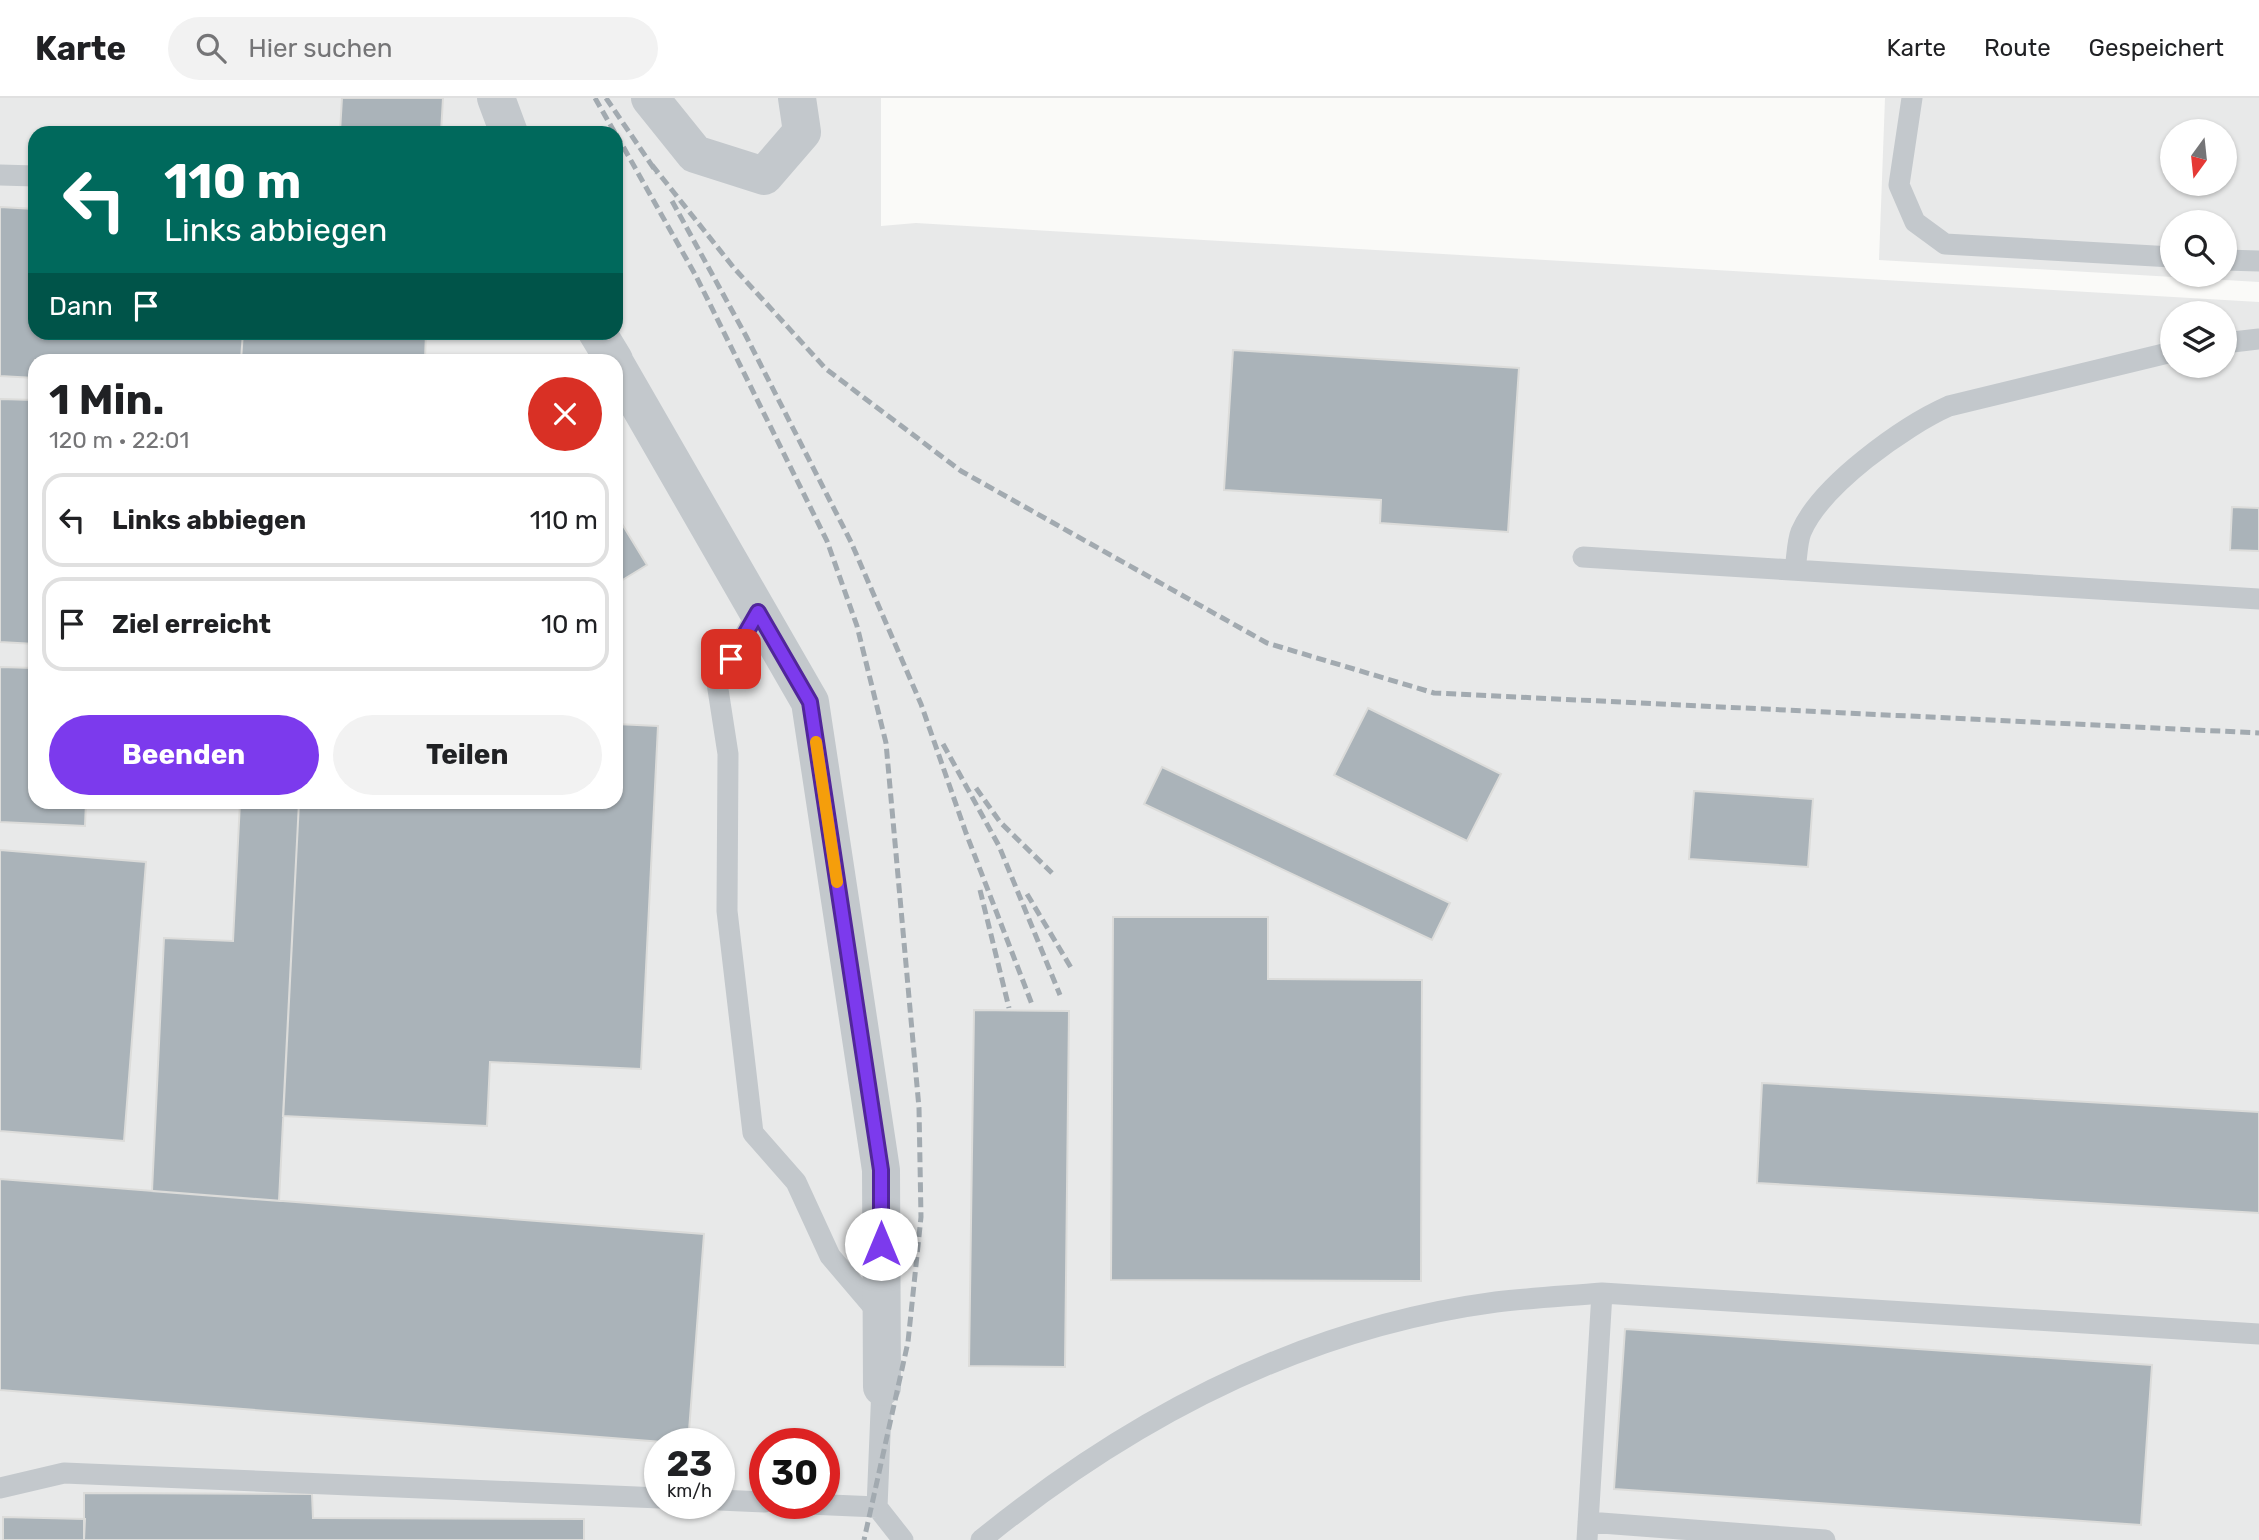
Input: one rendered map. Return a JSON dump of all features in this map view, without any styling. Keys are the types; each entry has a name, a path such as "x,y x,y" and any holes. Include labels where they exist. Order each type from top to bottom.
{"street":[{"path":"496,98 506,126"},
{"path":"650,98 695,154 764,176 802,132 797,98"},
{"path":"623,377 810,702 881,1170 882,1387"}],"lane":[{"path":"1912,98 1899,185 1915,222 1945,244 2160,256"},
{"path":"0,175 28,176"},
{"path":"2237,260 2259,261"},
{"path":"2237,342 2259,339"},
{"path":"1795,569 1801,532 1818,505 1876,449 1922,418 1949,406 2160,355"},
{"path":"1584,556 2259,599"},
{"path":"758,612 717,683 728,754 727,911 753,1133 796,1182 830,1256 882,1318"},
{"path":"1602,1293 1587,1531 1825,1540"},
{"path":"981,1540 1049,1485 1136,1428 1190,1398 1341,1337 1390,1324 1495,1303 1602,1293 2259,1334"},
{"path":"882,1387 877,1507 903,1540"},
{"path":"0,1488 64,1473 644,1497"},
{"path":"840,1505 877,1507"}],"shaded area":[{"path":"0,98 881,98 881,226 916,223 2259,302 2259,1540 0,1540"},
{"path":"1885,98 2259,98 2259,282 2237,281 2237,210 2160,210 2160,276 1879,260"}],"building":[{"path":"342,98 443,98 441,126 340,126"},
{"path":"0,207 28,209 28,340 242,340 241,354 28,354 28,378 0,376"},
{"path":"242,340 426,340 425,354 241,354"},
{"path":"1233,350 1519,368 1508,532 1380,523 1381,500 1224,490"},
{"path":"0,399 28,400 28,644 0,642"},
{"path":"2232,507 2259,508 2259,551 2230,550"},
{"path":"623,526 647,565 623,580"},
{"path":"0,667 28,668 28,809 86,809 85,826 0,822"},
{"path":"1368,708 1501,774 1467,841 1334,775"},
{"path":"623,724 658,726 641,1069 490,1062 487,1126 283,1116 299,809 623,809"},
{"path":"1162,767 1450,903 1432,940 1144,804"},
{"path":"1694,791 1813,799 1808,867 1689,859"},
{"path":"240,809 299,809 279,1201 152,1191 164,938 233,941"},
{"path":"0,850 146,862 124,1141 0,1131"},
{"path":"1113,917 1268,917 1268,979 1422,980 1421,1281 1111,1280"},
{"path":"974,1010 1069,1011 1065,1367 969,1366"},
{"path":"1762,1083 2259,1112 2259,1213 1757,1183"},
{"path":"0,1179 704,1234 689,1428 644,1428 644,1441 0,1390"},
{"path":"1625,1329 2152,1365 2141,1525 1614,1489"},
{"path":"84,1493 312,1494 313,1518 584,1519 584,1540 84,1540"},
{"path":"3,1517 85,1519 84,1540 3,1540"}],"railway":[{"path":"595,98 611,126"},
{"path":"606,98 657,173"},
{"path":"623,146 696,276 827,541 857,626 886,743 919,1108 921,1217 908,1342 864,1540"},
{"path":"652,165 734,268 826,369 961,471 1267,643 1434,693 2259,733"},
{"path":"672,201 746,336 851,542 921,704 966,833 1033,1007"},
{"path":"943,744 999,846 1060,995"},
{"path":"976,788 1000,822 1052,873"},
{"path":"980,890 1009,1008"},
{"path":"1027,894 1073,971"}],"slow traffic":[{"path":"816,742 837,882"}],"route":[{"path":"731,659 758,612 810,702 881,1170 881,1244"}]}
